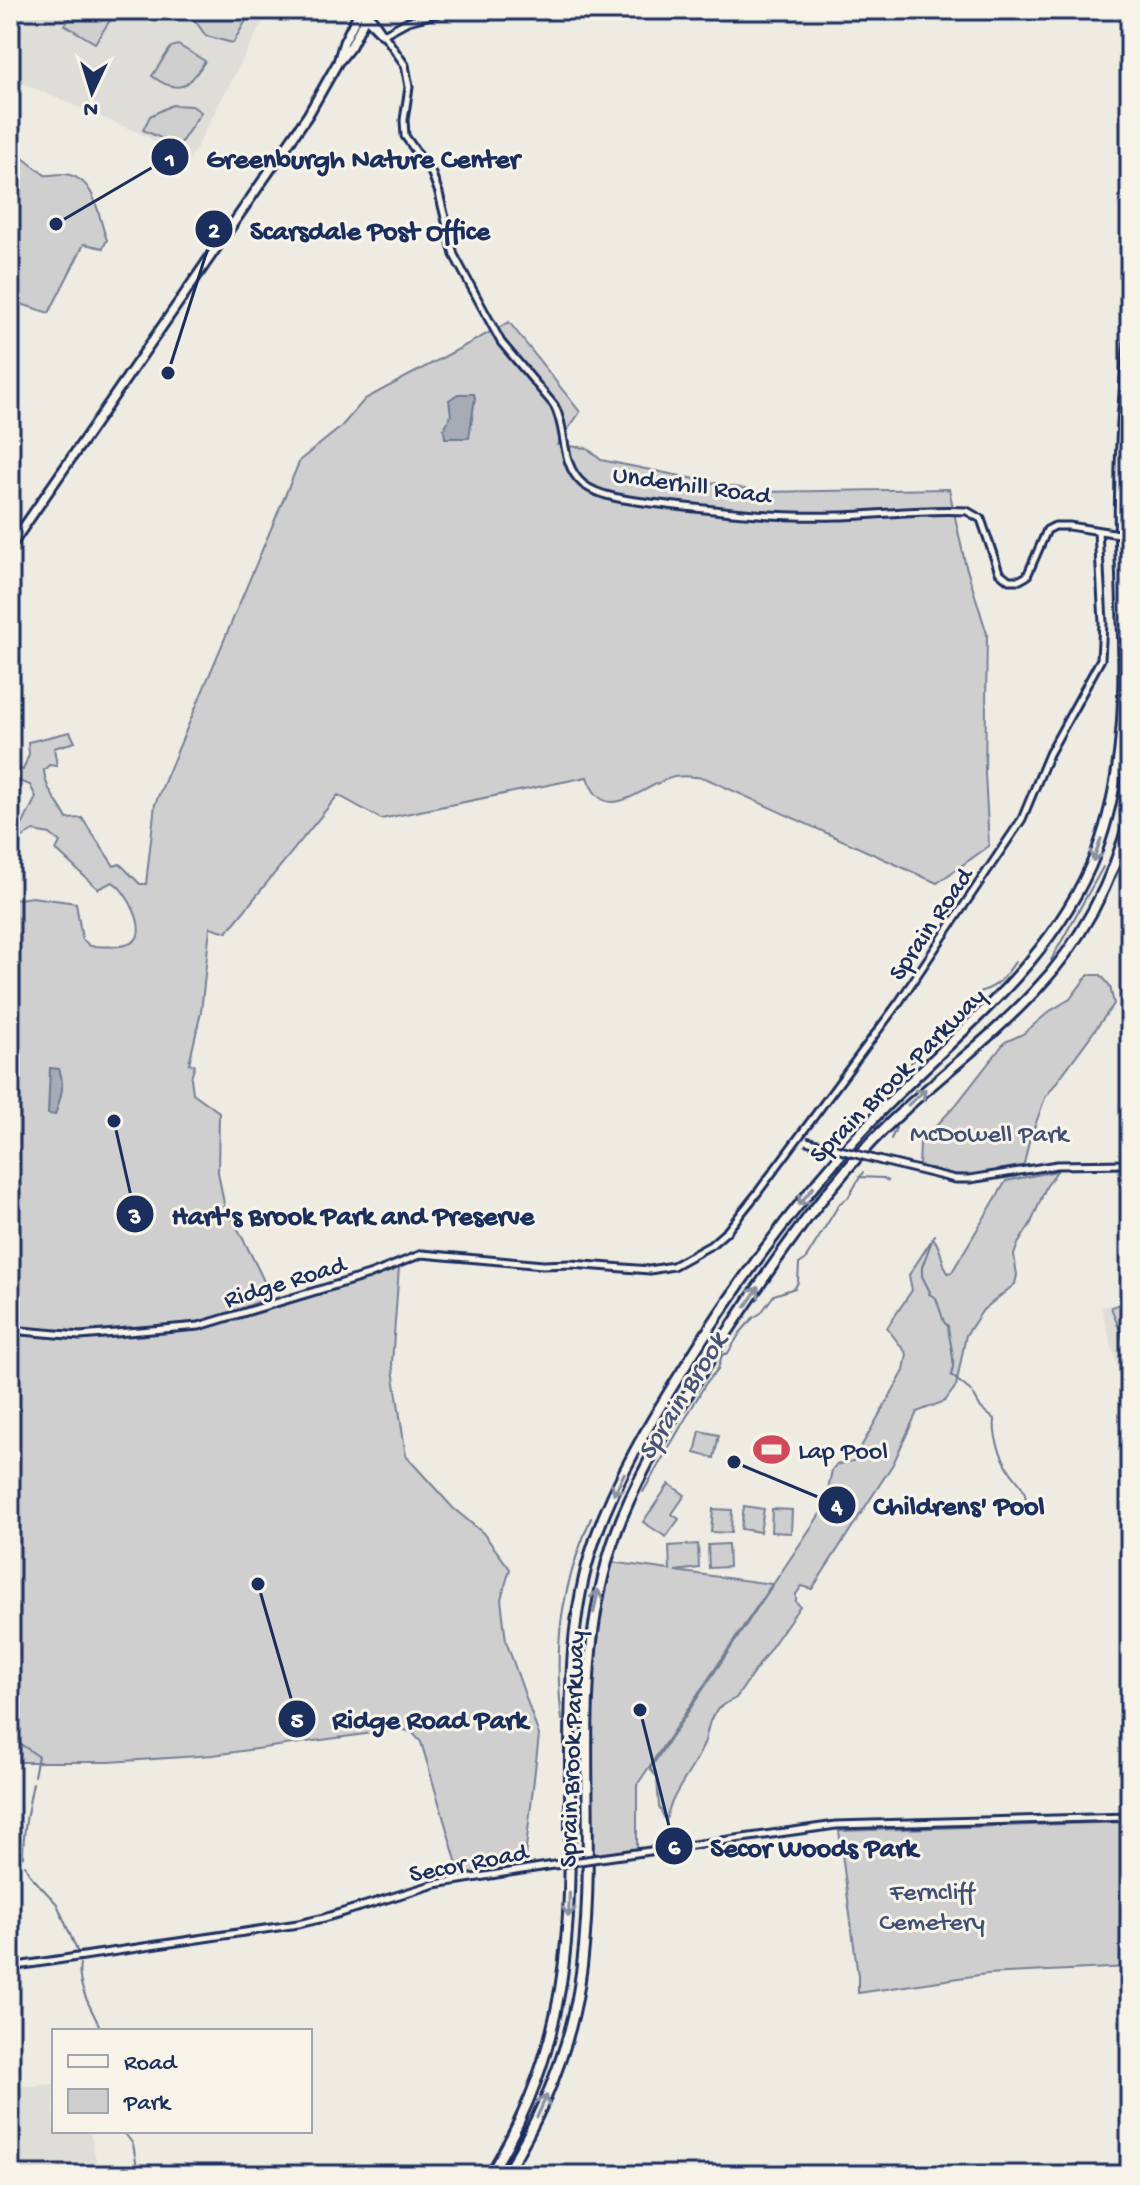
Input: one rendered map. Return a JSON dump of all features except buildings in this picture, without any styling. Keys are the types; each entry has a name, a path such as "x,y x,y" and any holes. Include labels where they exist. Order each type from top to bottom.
{"highway":[{"name":"Sprain Brook Parkway","path":"490,2175 518,2126 537,2083 561,1994 570,1901 573,1646 586,1569 612,1497 663,1401 767,1246 814,1185 865,1127 988,1009 1030,964 1074,900 1099,844 1115,784 1122,722 1120,481 1130,335"},
{"name":"Sprain Brook Parkway","path":"505,2175 549,2092 576,2003 584,1926 591,1633 607,1558 629,1500 698,1378 767,1275 832,1187 894,1119 1022,1005 1063,958 1103,892 1130,816"}],"main road":[{"path":"10,547 302,123 338,62 341,48 364,12"}],"street":[{"path":"382,35 408,21 450,10"},
{"name":"Underhill Road","path":"364,12 405,65 409,87 405,136 432,174 454,255 501,342 554,405 559,414 569,464 583,484 607,494 643,502 746,513 837,516 967,511 981,519 999,572 1009,580 1027,576 1047,530 1055,526 1130,536"},
{"name":"Sprain Road","path":"662,1269 690,1258 727,1231 899,1002 1022,819 1049,754 1101,659 1103,623 1098,531"},
{"path":"796,1137 955,1179 1057,1165 1130,1164"},
{"name":"Ridge Road","path":"10,1330 80,1336 199,1326 369,1275 422,1254 543,1265 662,1269"},
{"name":"Secor Road","path":"10,1967 279,1927 324,1918 435,1884 836,1825 1130,1817"}],"shaded area":[{"path":"10,10 269,10 188,163 148,137 10,78"},
{"path":"458,394 474,394 475,398 469,438 445,438 444,429 451,415 449,400"},
{"path":"50,1068 59,1069 62,1081 55,1115 48,1114"},
{"path":"1130,1302 1130,1412 1101,1307"},
{"path":"52,2084 52,2133 90,2133 99,2175 10,2175 10,2087"}],"green space":[{"path":"76,10 117,10 95,43 65,25"},
{"path":"195,10 252,10 233,43 206,36 190,18"},
{"path":"178,45 205,61 194,77 183,86 176,87 152,76 171,47"},
{"path":"172,105 192,106 201,112 180,144 176,145 143,130 150,116"},
{"path":"10,148 45,175 67,174 86,185 107,240 103,248 84,244 49,313 21,304 10,306"},
{"path":"509,322 580,412 557,445 587,448 601,460 760,492 949,489 965,563 987,634 985,774 989,846 937,883 705,778 689,776 662,781 625,800 614,802 604,800 595,792 587,777 381,819 338,795 227,932 210,927 201,1012 189,1064 195,1065 191,1078 193,1093 219,1112 218,1172 225,1209 228,1209 270,1297 213,1320 77,1334 10,1329 10,900 32,897 76,903 82,939 90,946 130,944 138,936 139,928 134,909 123,892 112,882 98,889 56,850 60,842 50,834 33,831 21,838 14,832 23,824 36,797 30,785 10,778 10,765 23,770 29,754 28,742 70,732 75,742 54,748 57,766 49,765 44,770 49,790 67,819 82,818 114,866 120,864 140,884 146,884 155,804 300,460 340,428 365,399"},
{"name":"McDowell Park","path":"1088,975 1101,975 1110,986 1114,1004 1045,1098 1023,1168 971,1175 919,1167 920,1143 926,1133 955,1106 1005,1042 1023,1034 1070,999"},
{"path":"1057,1171 1018,1244 1014,1255 1015,1284 983,1310 966,1335 956,1386 945,1401 917,1412 893,1464 812,1589 802,1586 796,1594 796,1602 800,1606 736,1698 713,1715 701,1752 673,1800 666,1821 659,1807 657,1777 650,1769 824,1508 832,1470 836,1465 853,1461 904,1371 907,1354 887,1328 912,1290 909,1275 933,1238 948,1273 952,1272 1006,1181"},
{"path":"399,1267 392,1363 406,1456 453,1508 483,1533 510,1569 501,1599 506,1641 539,1735 524,1866 481,1874 460,1874 421,1742 413,1733 402,1729 213,1755 109,1762 10,1762 10,1334 76,1340 193,1330"},
{"path":"1130,1305 1129,1352 1111,1307"},
{"path":"700,1431 719,1435 714,1458 695,1453"},
{"path":"669,1484 685,1495 672,1514 679,1519 666,1537 643,1522"},
{"path":"744,1506 764,1509 760,1532 741,1529"},
{"path":"713,1509 732,1510 731,1533 711,1532"},
{"path":"772,1509 792,1510 791,1533 771,1532"},
{"path":"698,1544 699,1568 675,1571 772,1584 637,1785 637,1849 593,1855 594,1671 611,1562 670,1570 669,1546"},
{"path":"728,1544 729,1567 709,1568 708,1545"},
{"name":"Ferncliff Cemetery","path":"1130,1822 1130,1967 986,1974 858,1993 839,1831"}],"waterway":[{"name":"Sprain Brook","path":"1051,960 1103,867"},
{"name":"Sprain Brook","path":"911,1063 982,991 1001,980 1015,962"},
{"name":"Sprain Brook","path":"891,1139 896,1128"},
{"name":"Sprain Brook","path":"643,1492 706,1383 718,1369 722,1355 728,1353 740,1333 774,1295 795,1288 799,1264 805,1260 863,1172"},
{"path":"859,1177 888,1181"},
{"path":"934,1235 922,1267 922,1276 948,1326 953,1358 951,1375 972,1392 981,1408 995,1420 1001,1452 1026,1499"},
{"name":"Sprain Brook","path":"562,1720 559,1692 562,1617 573,1569 591,1518"},
{"path":"10,1737 38,1756 34,1776"},
{"path":"23,1857 33,1783"},
{"path":"25,1865 30,1875 57,1904 78,1953"},
{"path":"80,1964 83,1989 101,2029"},
{"path":"125,2133 133,2144 137,2167 145,2175"}],"place":[{"name":"Greenburgh Nature Center","path":"56,224"},
{"name":"Scarsdale Post Office","path":"168,373"},
{"name":"Hart's Brook Park and Preserve","path":"114,1121"},
{"name":"Lap Pool","path":"772,1449"},
{"name":"Childrens' Pool","path":"734,1462"},
{"name":"Ridge Road Park","path":"258,1584"},
{"name":"Secor Woods Park","path":"640,1710"}]}
